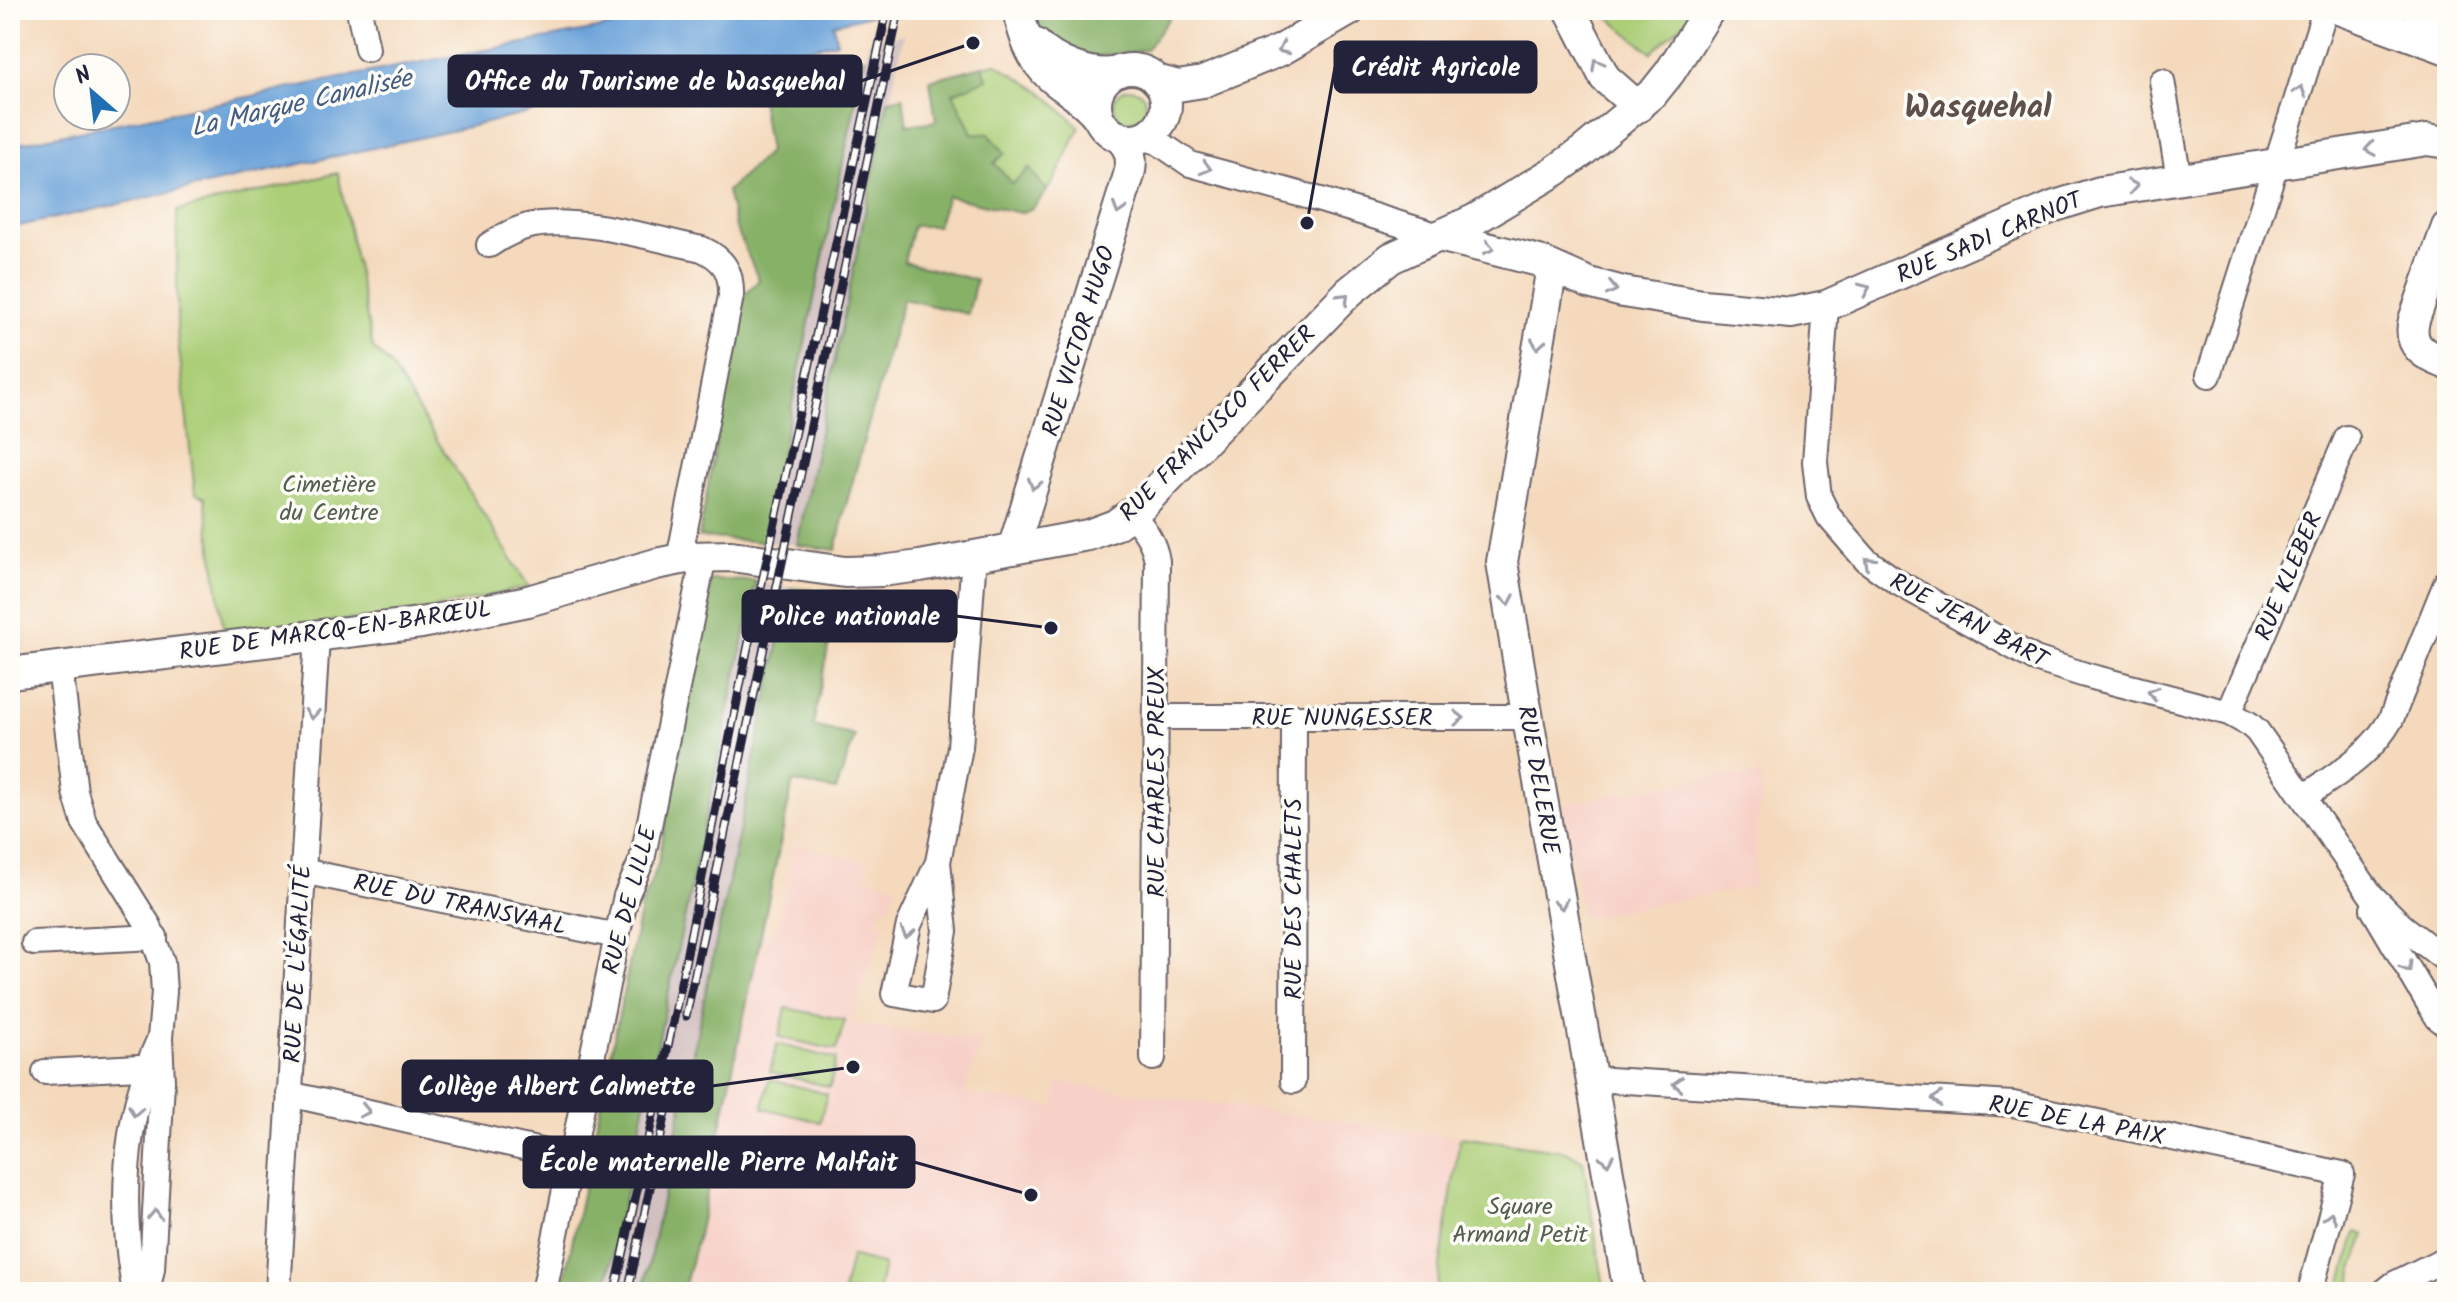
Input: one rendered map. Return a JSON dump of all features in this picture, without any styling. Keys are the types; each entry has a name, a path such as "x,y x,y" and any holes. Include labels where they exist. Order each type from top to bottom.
{"street":[{"path":"359,10 367,49"},
{"path":"1019,15 1032,40 1053,58 1089,71 1114,73 1137,70 1156,80 1178,86 1203,82 1281,50 1350,10"},
{"path":"1570,10 1605,78 1642,104"},
{"name":"RUE FRANCISCO FERRER","path":"691,557 731,556 845,572 920,566 1106,529 1132,514 1349,292 1391,258 1427,237 1474,220 1555,171 1642,104 1670,72 1709,10"},
{"path":"2209,375 2325,10"},
{"path":"2341,10 2447,49"},
{"path":"2417,10 2447,21"},
{"path":"1019,15 1027,44 1041,67 1118,131 1158,142 1190,164 1321,200 1427,237"},
{"path":"1114,73 1102,84 1096,106 1118,131 1151,132 1159,123 1164,113 1164,96 1156,80"},
{"path":"2162,81 2179,178"},
{"name":"RUE VICTOR HUGO","path":"1013,549 1129,175 1130,152 1118,131"},
{"name":"RUE SADI CARNOT","path":"1427,237 1545,264 1603,288 1703,305 1791,313 1826,306 2055,206 2100,192 2427,140 2447,143"},
{"name":"RUE DE LILLE","path":"489,245 530,226 604,228 702,249 724,262 731,284 642,860 626,896 544,1292"},
{"path":"2447,227 2411,334 2422,351 2447,364"},
{"name":"RUE DELERUE","path":"1545,264 1502,562 1629,1292"},
{"name":"RUE JEAN BART","path":"1826,306 1815,462 1819,497 1829,517 1866,560 1897,582 2035,659 2229,713 2249,724 2257,731 2371,895 2402,926 2447,961"},
{"name":"RUE KLEBER","path":"2229,713 2347,438"},
{"name":"RUE CHARLES PREUX","path":"1132,514 1149,534 1157,561 1153,1058"},
{"path":"938,862 945,931 933,1001 894,994 909,925 938,862 963,729 974,556"},
{"name":"RUE DE MARCQ-EN-BARŒUL","path":"10,673 421,623 528,601 691,557"},
{"path":"2304,797 2349,767 2382,737 2447,581"},
{"name":"RUE DE L'ÉGALITÉ","path":"278,1292 317,637"},
{"path":"60,667 75,792 84,822 155,937 164,976 160,1038 154,1066 152,1269 147,1292"},
{"name":"RUE NUNGESSER","path":"1157,717 1527,717"},
{"name":"RUE DES CHALETS","path":"1293,1081 1294,717"},
{"name":"RUE DU TRANSVAAL","path":"302,871 617,936"},
{"name":"RUE JEAN BART","path":"2356,875 2372,909 2431,1007 2447,1025"},
{"path":"34,943 155,937"},
{"path":"45,1072 154,1066"},
{"path":"135,1292 127,1207 127,1159 137,1098 154,1066"},
{"name":"RUE DE LA PAIX","path":"1592,1079 2013,1104 2342,1174 2310,1292"},
{"path":"289,1094 572,1158"},
{"path":"2384,1292 2447,1258"}],"shaded area":[{"path":"904,34 797,545 763,542 869,41"},
{"path":"756,581 790,588 643,1292 605,1292"},
{"path":"1724,774 1762,776 1754,888 1583,918 1562,804"},
{"path":"795,843 869,863 866,877 897,885 890,908 882,907 878,921 885,923 853,1021 856,1024 982,1040 964,1094 1054,1106 1058,1082 1460,1137 1437,1292 679,1292 761,933 776,934"}],"green space":[{"path":"1036,10 1175,10 1146,50 1077,59 1039,31"},
{"path":"1600,10 1691,10 1694,14 1651,53"},
{"path":"865,57 763,542 699,537 741,299 759,280 735,226 727,191 769,152 758,81"},
{"path":"995,63 1041,91 1080,127 1049,187 1041,198 1020,213 942,158 930,80"},
{"path":"983,66 987,79 953,93 972,133 989,134 1005,153 994,163 1012,184 1029,168 1047,191 1033,208 1020,213 947,196 937,226 913,226 904,262 976,280 968,314 903,299 836,550 797,545 888,100 903,97 907,125 936,121 930,80"},
{"path":"1130,89 1142,93 1146,105 1142,117 1130,121 1118,117 1114,105 1118,93"},
{"name":"Cimetière du Centre","path":"338,173 373,348 390,365 529,587 412,613 224,634 205,498 195,493 177,331 177,211"},
{"path":"711,580 756,581 605,1292 562,1292 641,907 658,864"},
{"path":"790,588 839,592 813,726 855,736 836,790 793,782 698,1235 683,1292 643,1292"},
{"path":"786,1008 845,1020 836,1050 779,1037"},
{"path":"777,1044 836,1059 830,1087 770,1072"},
{"path":"769,1079 827,1094 820,1122 763,1108"},
{"name":"Square Armand Petit","path":"1460,1137 1566,1151 1583,1161 1605,1292 1436,1292"},
{"path":"2356,1232 2365,1235 2353,1269 2351,1292 2339,1292"},
{"path":"851,1256 884,1265 878,1292 843,1292"}],"water":[{"name":"La Marque Canalisée","path":"697,10 893,10 833,24 837,42 10,228 10,145 74,132 132,132 132,120"}],"railway":[{"path":"615,1292 675,1013 747,651 887,10"},
{"path":"686,1016 899,10"},
{"path":"628,1292 674,1074"}],"place":[{"name":"Office du Tourisme de Wasquehal","path":"973,43"},
{"name":"Crédit Agricole","path":"1307,223"},
{"name":"Police nationale","path":"1051,628"},
{"name":"Collège Albert Calmette","path":"853,1067"},
{"name":"École maternelle Pierre Malfait","path":"1031,1195"}],"district":[{"name":"Wasquehal","path":"1978,106"}]}
